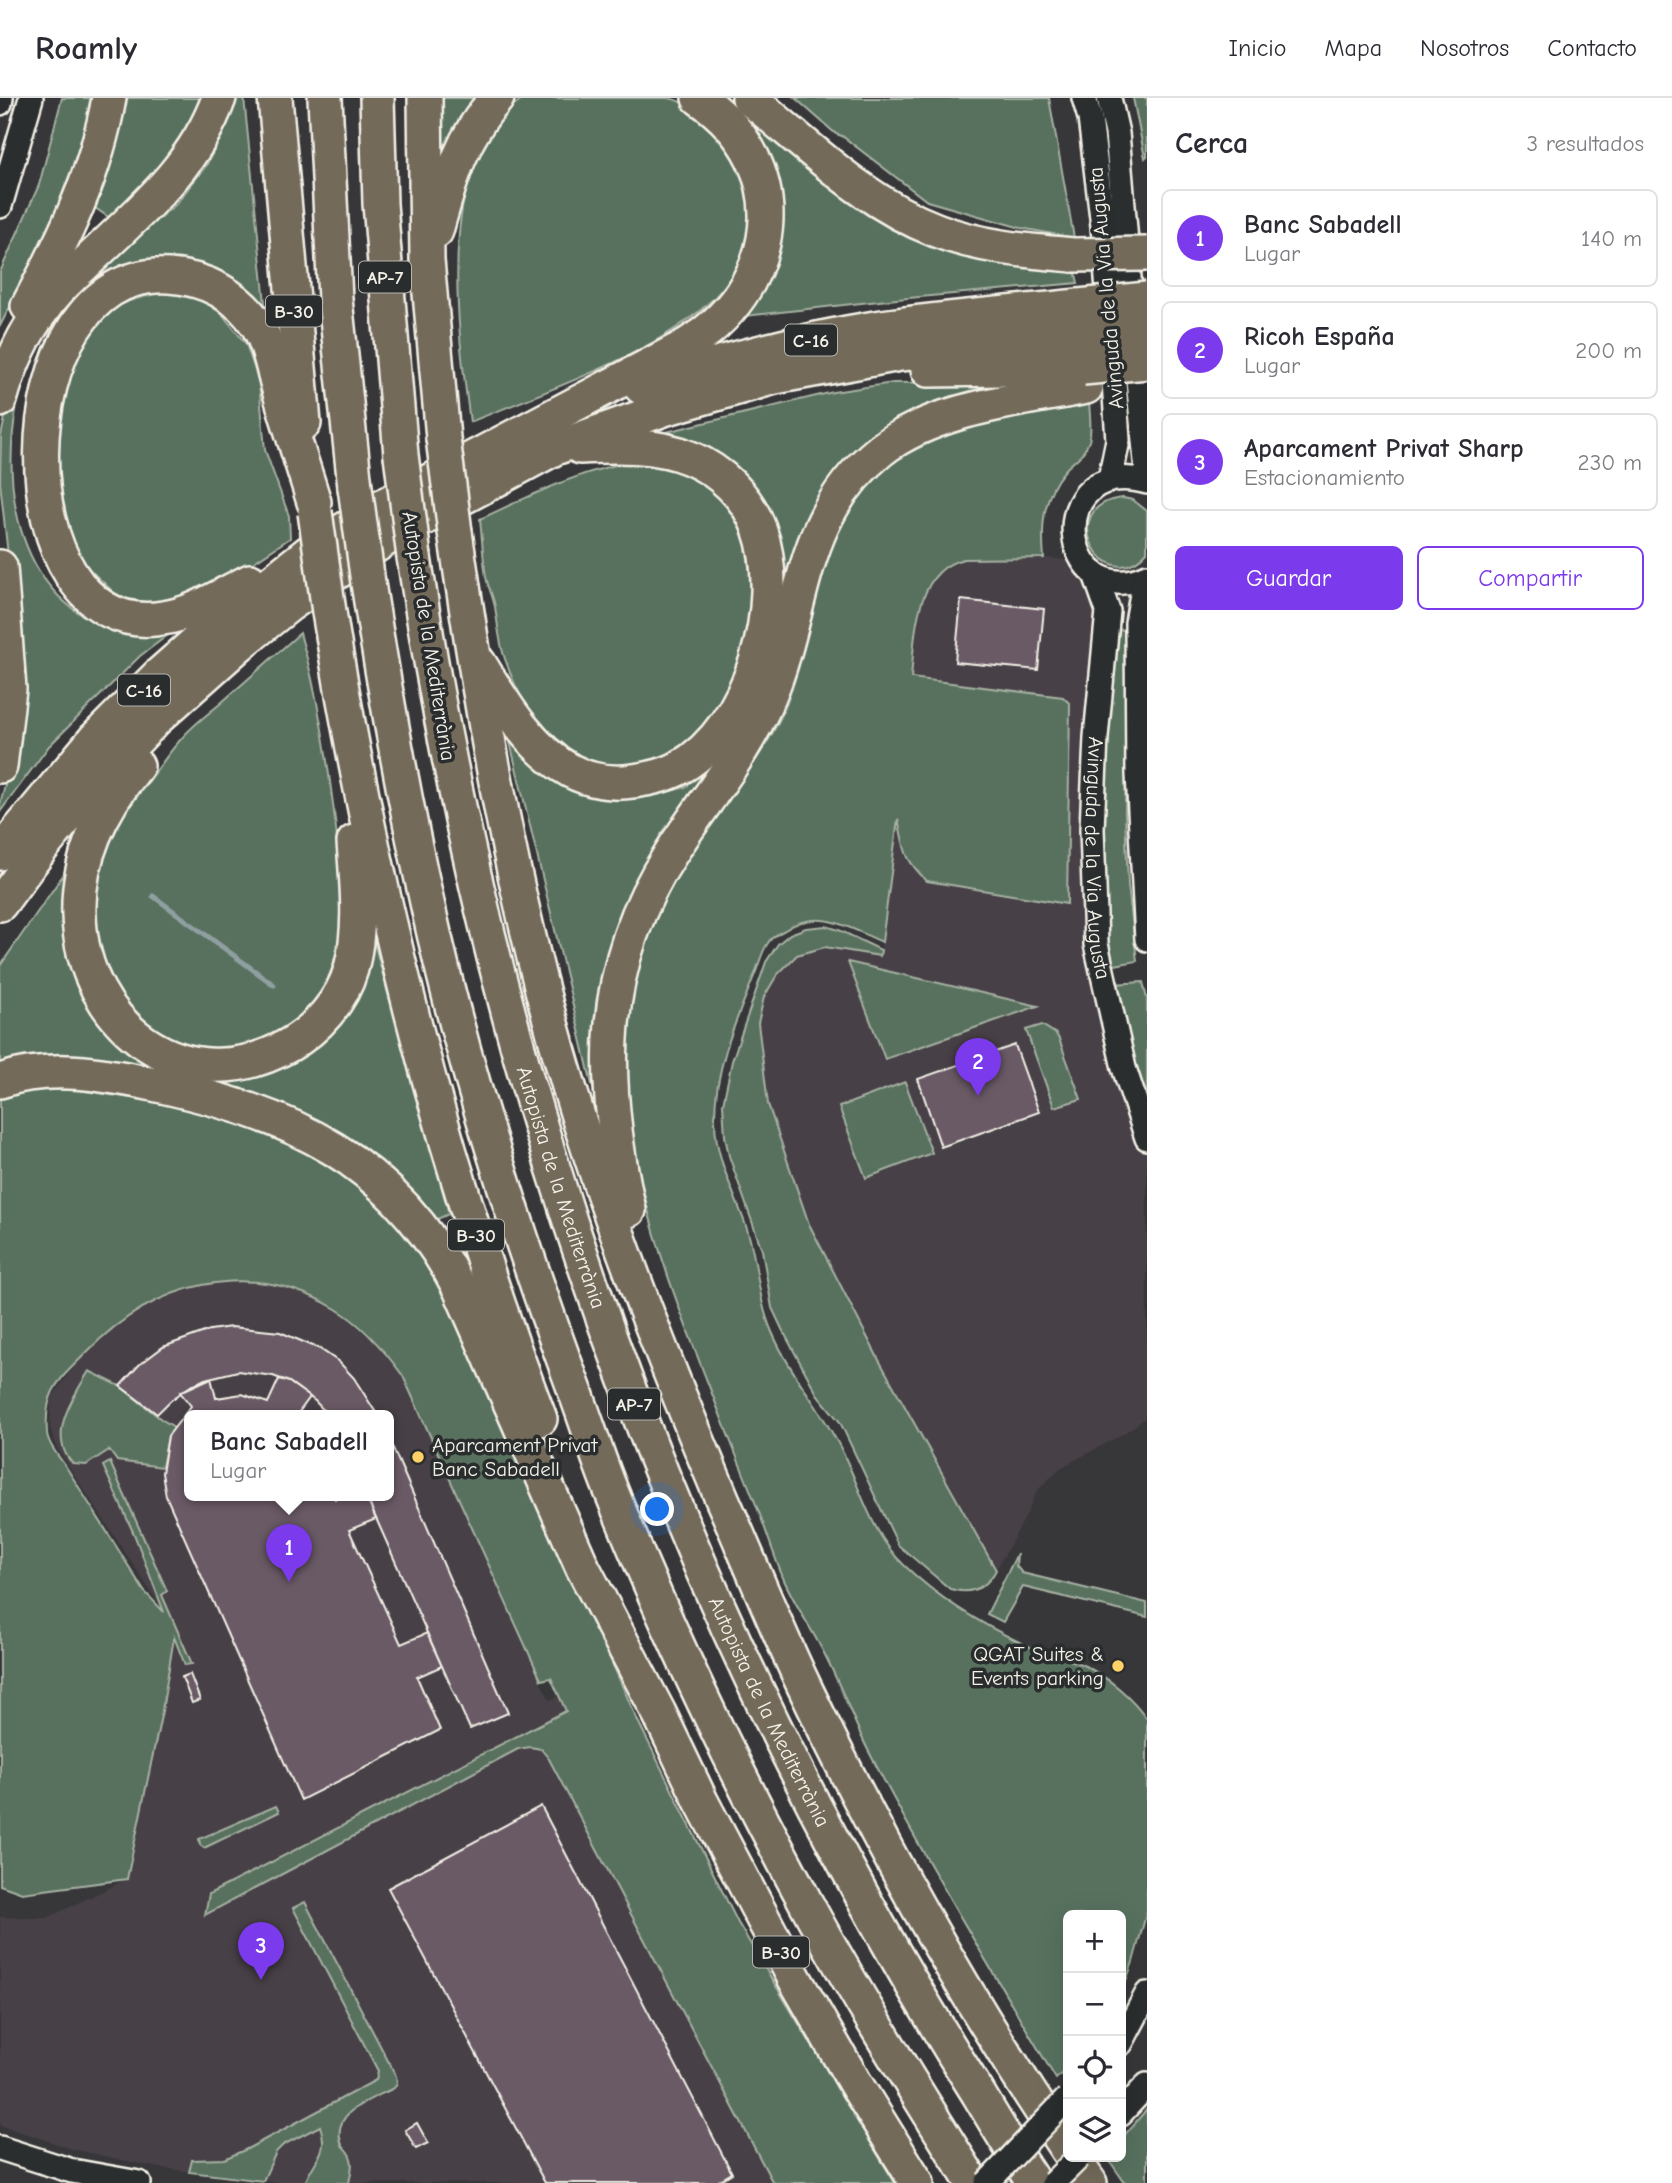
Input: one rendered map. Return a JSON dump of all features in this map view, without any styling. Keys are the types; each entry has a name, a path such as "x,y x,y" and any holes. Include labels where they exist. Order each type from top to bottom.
{"highway":[{"path":"0,365 80,202 95,161 109,98"},
{"path":"0,400 18,349 43,308 181,169 208,125 219,98"},
{"name":"AP-7","path":"325,98 335,299 355,487 393,740 428,911 460,1035 503,1182 546,1314 611,1491 702,1695 813,1916 880,2032 974,2183"},
{"name":"Autopista de la Mediterrània","path":"377,98 380,204 401,455 430,664 450,772 501,992 537,1121 608,1337 727,1630 784,1749 907,1977 1034,2183"},
{"path":"425,98 427,260 443,438 472,652 540,979 570,1090 644,1309 802,1683 951,1964 1063,2143"},
{"path":"427,260 461,151 472,129 497,98"},
{"path":"554,432 697,339 729,311 753,276 760,258 766,222 762,183 748,148 739,134 728,121 699,98"},
{"path":"749,98 843,176 889,208 937,231 993,245 1073,255 1147,254"},
{"path":"772,98 889,196 937,224 993,245"},
{"name":"B-30","path":"274,102 302,405 329,612 350,740 402,977 480,1248 561,1472 659,1713 701,1801 796,1981 917,2183"},
{"path":"312,550 180,614 147,619 117,616 103,612 78,598 47,565 38,550 27,518 21,460 26,418 46,359 76,316 112,288 137,278 188,278 221,290 250,315 265,340 315,507"},
{"name":"C-16","path":"0,853 69,768 143,691 196,642 312,550 382,506 716,363 812,340 912,324 1082,349 1147,299"},
{"name":"C-16","path":"0,904 67,816 126,750 191,687 290,604 387,538 554,432 664,409 775,377 900,354 1082,349 1147,330"},
{"path":"775,377 914,370 1007,369 1082,349 1147,362"},
{"path":"699,1444 663,1316 630,1215 618,1161 611,1104 608,1065 611,1024 618,982 636,919 669,854 741,752 760,718 775,683 812,547 841,492 859,470 907,433 956,414 1082,349 1147,375"},
{"path":"472,652 497,692 537,744 572,771 607,781 643,780 678,768 709,744 737,707 755,664 766,614 767,565 759,528 741,496 730,483 703,464 674,452 629,447 554,432"},
{"path":"0,567 9,689 0,766"},
{"path":"290,604 166,730 115,793 97,825 81,883 78,913 80,932 89,972 102,999 118,1021 138,1040 162,1054 188,1063 218,1065 249,1062 300,1039 321,1021 337,999 351,971 357,939 359,899 351,799 350,740"},
{"path":"0,1081 43,1073 88,1073 221,1101 265,1115 312,1135 342,1153 379,1181 422,1229 449,1269 508,1395 583,1568 659,1713"},
{"path":"1075,2162 1090,2183"}],"street":[{"path":"0,103 1,98"},
{"path":"0,206 31,98"},
{"name":"Avinguda de la Via Augusta","path":"1084,98 1090,118 1103,226 1118,440 1110,479 1096,486 1081,500 1073,519 1073,542 1082,561 1095,574 1108,611 1096,737 1092,829 1096,944 1124,1068 1147,1138"},
{"name":"Avinguda de la Via Augusta","path":"1109,98 1117,133 1147,471"},
{"path":"1110,479 1128,477 1147,482"},
{"path":"1095,574 1123,583 1146,577"},
{"name":"Avinguda de la Via Augusta","path":"1146,577 1137,623 1137,650 1138,774 1147,926"},
{"path":"1125,2036 1147,1994"},
{"path":"1126,2038 1147,2016"},
{"path":"1126,2108 1143,2090"},
{"path":"987,2183 1067,2099"},
{"path":"0,2148 72,2171 139,2183"},
{"path":"1054,2183 1074,2162"}],"shaded area":[{"path":"1044,558 1082,561 1108,611 1096,944 1147,1138 1147,1417 1123,1434 1059,1469 1037,1491 996,1570 879,1360 809,1224 768,1104 758,1023 764,997 777,975 797,955 825,947 880,955 899,808 916,623 925,595 936,576 952,562 964,559"},
{"path":"226,1280 257,1281 307,1294 338,1310 385,1351 403,1376 540,1681 550,1700 559,1696 657,1932 788,2183 278,2183 154,2167 72,2149 0,2125 0,1917 47,1918 127,1879 162,1711 174,1636 166,1615 56,1447 50,1428 51,1398 79,1360 106,1332 137,1310 180,1291"}],"green space":[{"path":"62,98 98,98 60,211 0,326 0,272 39,185"},
{"path":"122,98 205,98 170,163 114,221 88,203"},
{"path":"234,98 244,98 266,313 230,285 98,283 63,314 45,335 25,378 17,405 12,438 12,473 15,507 24,539 38,569 57,594 83,615 121,632 168,635 140,656 49,746 0,812 15,747 11,583 0,482 1,436 12,384 35,337 103,264 175,205 206,166 228,123"},
{"path":"443,98 478,98 440,158"},
{"path":"524,98 668,98 682,103 708,123 733,158 749,203 750,225 746,247 737,268 722,289 703,308 679,326 622,359 470,422 460,342 458,295 458,247 463,201 475,159 495,124"},
{"path":"795,98 1049,98 1074,238 1021,228 927,201 836,134"},
{"path":"1133,98 1147,98 1145,158"},
{"path":"753,119 810,167 1075,270 1078,283 736,317 752,302 747,130"},
{"path":"165,291 205,302 222,314 246,344 259,382 265,450 289,516 290,538 217,587 180,600 126,604 51,533 58,373 114,305"},
{"path":"999,382 1006,391 902,422 783,595 769,513 738,468 712,450 666,432 833,392 893,383"},
{"path":"1089,403 1089,441 1082,454 1058,480 1048,500 1043,534 1044,558 964,559 948,566 935,577 920,608 911,678 1063,697 1070,704 1067,904 927,881 909,859 898,819 882,942 846,926 822,920 798,923 771,939 762,954 722,1064 715,1121 718,1148 750,1239 763,1306 772,1332 788,1364 836,1439 869,1513 893,1554 947,1600 979,1621 1035,1649 1078,1663 1111,1682 1147,1719 1147,1911 1126,1981 1126,1910 1063,1910 1063,2072 1056,2079 890,1792 827,1659 781,1572 662,1257 634,1144 628,1087 629,1029 638,969 650,929 678,871 777,725 798,670 829,547 847,510 871,481 900,458 934,441 1008,418"},
{"path":"637,461 688,473 722,495 744,531 751,559 753,590 743,652 718,708 701,731 678,750 660,757 631,764 608,765 586,759 550,736 523,700 501,647 494,603 486,577 480,519 576,477"},
{"path":"1123,498 1133,500 1147,511 1147,552 1131,564 1116,565 1102,558 1093,546 1088,531 1091,516 1102,504"},
{"path":"1114,629 1129,630 1125,813 1128,885 1137,961 1109,966 1099,846"},
{"path":"300,633 321,725 335,820 342,890 338,944 323,987 294,1022 272,1037 249,1046 203,1048 159,1031 139,1016 107,975 97,947 94,917 100,869 109,841 120,820 177,744 196,724"},
{"path":"509,738 547,775 592,793 637,799 686,787 722,743 598,1019 594,1093"},
{"path":"72,862 64,932 81,989 230,1078 276,1071 324,1040 353,996 370,928 449,1214 435,1220 400,1178 374,1156 330,1128 224,1092 0,1072 0,966"},
{"path":"826,926 881,950 880,956 825,947 797,955 777,975 764,997 758,1023 768,1104 809,1224 879,1360 996,1570 988,1582 971,1591 950,1589 898,1545 840,1422 817,1394 772,1308 762,1250 729,1156 723,1104 732,1061 766,962 778,944 790,934 806,928"},
{"path":"848,962 1038,1006 885,1059"},
{"path":"1143,982 1147,999 1147,1118 1113,984"},
{"path":"1042,1025 1059,1039 1081,1099 1054,1107 1026,1030"},
{"path":"905,1082 932,1153 866,1178 839,1107"},
{"path":"18,1089 78,1090 215,1114 329,1159 398,1222 434,1273 470,1345 638,1721 738,1923 895,2183 773,2183 549,1759 541,1749 518,1749 205,1915 209,1894 566,1711 551,1678 541,1680 403,1376 381,1348 355,1323 336,1309 303,1293 270,1284 237,1281 204,1285 172,1294 142,1308 113,1328 55,1387 48,1406 47,1433 50,1442 144,1591 164,1612 134,1534 103,1466 110,1462 167,1591 162,1595 192,1664 185,1665 174,1637 162,1711 127,1879 22,1893 0,1885 0,1096"},
{"path":"89,1371 120,1386 174,1427 168,1436 162,1467 117,1461 109,1450 86,1465 73,1464 65,1453 62,1429 70,1405"},
{"path":"1017,1554 1016,1566 1022,1573 1147,1603 1147,1617 1023,1587 1003,1622 987,1614"},
{"path":"276,1806 279,1812 204,1848 200,1845 199,1839"},
{"path":"305,1902 396,2076 397,2083 394,2088 356,2108 342,2122 341,2142 352,2163 349,2183 305,2183 322,2150 323,2135 320,2126 283,2145 276,2152 263,2181 189,2172 192,2160 224,2159 247,2149 376,2080 378,2071 293,1908"},
{"path":"1147,2109 1147,2183 1125,2183 1110,2162 1126,2162 1126,2133"}],"building":[{"path":"961,600 1044,609 1038,670 955,662"},
{"path":"1015,1045 1039,1112 941,1147 918,1079"},
{"path":"231,1327 280,1332 320,1349 339,1362 354,1378 374,1410 323,1410 289,1382 273,1376 238,1371 205,1379 189,1387 157,1414 120,1386 139,1365 163,1347 210,1330"},
{"path":"211,1378 216,1398 242,1394 268,1403 279,1379 289,1382 310,1397 300,1410 188,1410 191,1406 180,1392"},
{"path":"184,1415 184,1501 368,1501 376,1519 349,1530 401,1644 427,1633 442,1666 417,1677 440,1730 301,1800 166,1496 162,1473 168,1436"},
{"path":"394,1451 508,1713 470,1729 368,1501 394,1501"},
{"path":"190,1674 200,1700 192,1703 182,1677"},
{"path":"541,1806 732,2173 715,2183 545,2183 388,1888"},
{"path":"417,2123 428,2143 416,2149 405,2130"}],"waterway":[{"path":"153,896 274,985"}],"place":[{"name":"Ricoh España","path":"978,1096"},
{"name":"Aparcament Privat Banc Sabadell","path":"418,1457"},
{"name":"Banc Sabadell","path":"289,1582"},
{"name":"QGAT Suites & Events parking","path":"1118,1666"},
{"name":"Aparcament Privat Sharp","path":"261,1980"}]}
